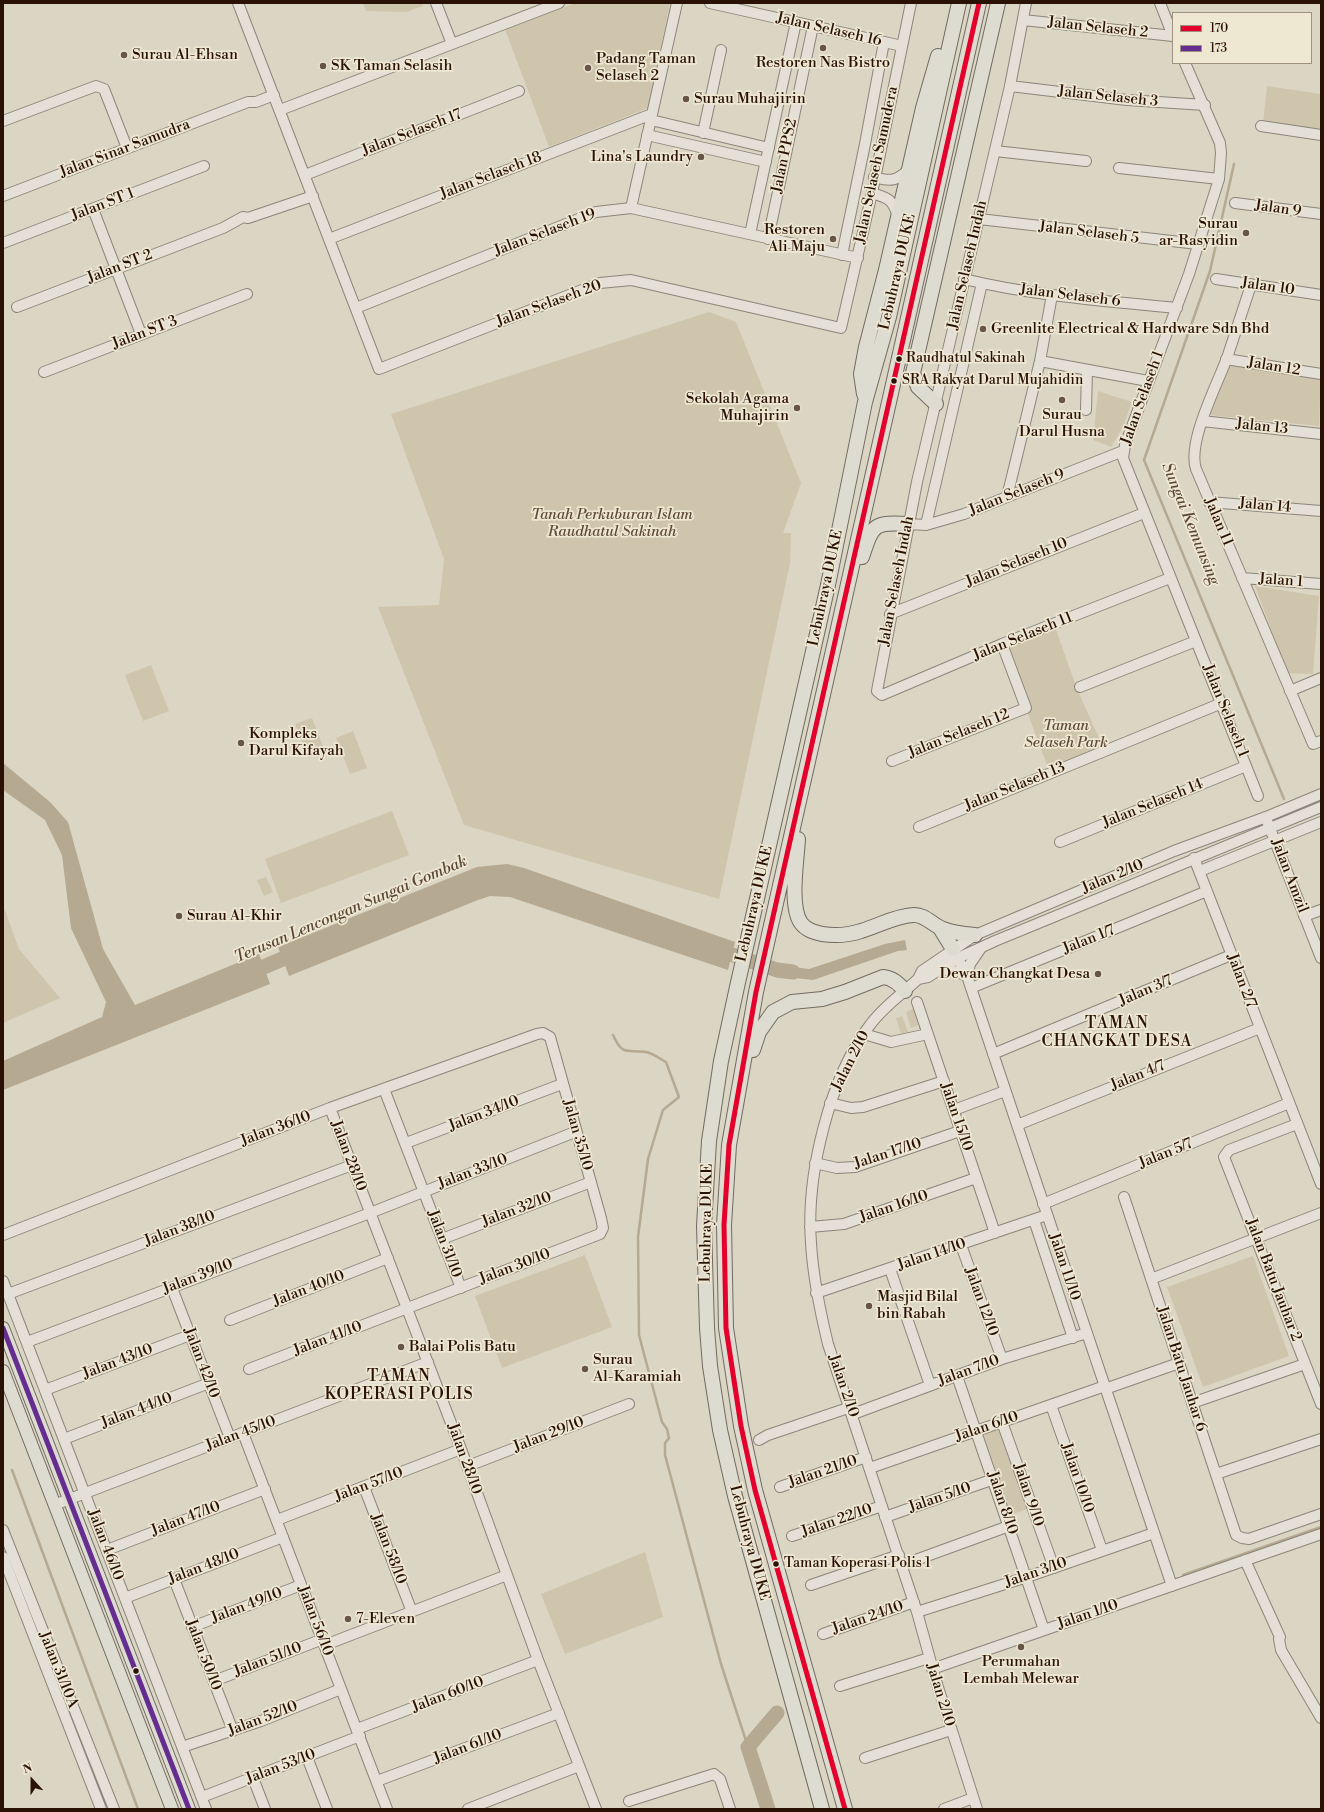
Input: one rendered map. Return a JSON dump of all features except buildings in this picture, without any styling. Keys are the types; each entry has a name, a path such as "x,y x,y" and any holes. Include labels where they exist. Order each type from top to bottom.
{"highway":[{"path":"865,402 862,374 863,365 911,167 923,108 954,3"},
{"name":"Lebuhraya DUKE","path":"822,1809 735,1496 720,1430 710,1366 704,1226 709,1141 721,1061 828,585 865,402 889,317 959,3"},
{"name":"Lebuhraya DUKE","path":"845,1809 756,1490 741,1426 726,1328 724,1225 729,1145 734,1108 737,1102 756,992 801,799 979,3"},
{"path":"936,404 918,387 913,373 998,3"},
{"path":"841,618 870,533 877,526 886,523 909,524"},
{"path":"801,799 795,902 798,918 803,926 816,933 829,935 844,934 861,932 905,916 915,915 922,917 940,928 978,941"},
{"path":"940,928 956,954"},
{"path":"737,1102 759,1032 773,1012 792,1002 822,999 845,992 878,978 889,977 905,991"}],"main road":[{"name":"Jalan 46/10","path":"3,1328 189,1809"},
{"path":"3,1372 172,1809"}],"street":[{"path":"238,3 356,308"},
{"path":"436,3 452,44"},
{"path":"280,110 559,3"},
{"path":"631,208 677,3"},
{"name":"Jalan Selaseh 16","path":"710,3 902,46"},
{"name":"Jalan Selaseh Samudera","path":"841,328 872,193 874,177 911,3"},
{"name":"Jalan Selaseh Indah","path":"877,692 890,614 909,524 916,482 936,404 1010,86 1026,3"},
{"path":"1160,3 1172,33"},
{"name":"Jalan Selaseh 2","path":"1023,20 1172,36"},
{"path":"750,234 796,22"},
{"name":"Jalan PPS2","path":"768,239 813,26"},
{"path":"842,255 866,144 884,42"},
{"path":"702,133 721,50"},
{"name":"Jalan Selaseh 1","path":"1185,64 1205,105 1220,148 1219,179 1177,308 1148,381 1123,451 1125,465 1222,703 1258,796"},
{"path":"3,121 96,86 104,89 127,148"},
{"name":"Jalan Selaseh 3","path":"1010,86 1127,100 1205,105"},
{"name":"Jalan Selaseh 17","path":"305,175 520,91"},
{"name":"Jalan Sinar Samudra","path":"3,196 248,102 253,97 273,92"},
{"path":"652,117 702,133 769,148"},
{"name":"Jalan Selaseh 18","path":"329,239 652,117"},
{"path":"1260,126 1321,135"},
{"path":"647,135 766,162"},
{"path":"994,151 1086,161"},
{"name":"Jalan ST 1","path":"3,243 204,166"},
{"path":"874,177 888,181 896,181 911,167"},
{"path":"1119,168 1219,179"},
{"path":"872,193 890,200 898,216"},
{"name":"Jalan ST 2","path":"17,307 223,228 234,227 245,222 248,218 313,196"},
{"name":"Jalan 9","path":"1236,203 1321,214"},
{"name":"Jalan Selaseh 19","path":"356,308 596,212 631,208 858,258"},
{"path":"92,209 141,334"},
{"name":"Jalan Selaseh 5","path":"979,220 1198,244"},
{"name":"Jalan Selaseh 6","path":"964,279 1052,295 1177,308"},
{"name":"Jalan 10","path":"1216,279 1321,295"},
{"name":"Jalan Selaseh 20","path":"356,308 379,369 600,283 631,280 841,328"},
{"name":"Jalan Selaseh Indah","path":"926,525 982,283"},
{"name":"Jalan 11","path":"1251,285 1226,360 1202,420 1193,458 1196,469 1313,744 1321,741"},
{"name":"Jalan ST 3","path":"44,372 248,294"},
{"path":"1007,497 1040,361 1052,295"},
{"name":"Jalan 12","path":"1226,360 1321,374"},
{"path":"1040,361 1148,381"},
{"path":"1086,410 1087,370"},
{"name":"Jalan 13","path":"1202,420 1321,434"},
{"name":"Jalan Selaseh 9","path":"909,524 926,525 964,514 1123,451"},
{"name":"Jalan 14","path":"1210,502 1321,508"},
{"name":"Jalan Selaseh 10","path":"890,614 1144,513"},
{"name":"Jalan Selaseh 11","path":"877,692 882,695 1002,644 1170,578"},
{"name":"Jalan 1","path":"1242,578 1321,584"},
{"path":"1080,687 1196,641"},
{"name":"Jalan Selaseh 12","path":"892,761 1026,708 1002,644"},
{"path":"1290,691 1321,678"},
{"name":"Jalan Selaseh 13","path":"919,827 1222,703"},
{"name":"Jalan Selaseh 14","path":"1060,842 1246,766"},
{"name":"Jalan 2/10","path":"977,1809 932,1669 926,1642 914,1602 852,1411 828,1344 816,1293 810,1227 811,1192 830,1103 843,1070 870,1024 918,979 922,970 956,954 978,941 1174,851 1266,817 1321,794"},
{"name":"Jalan 2/10","path":"978,941 1194,858 1321,807"},
{"name":"Jalan Amzil","path":"1266,817 1321,958"},
{"path":"1200,871 1321,822"},
{"name":"Jalan 2/7","path":"1194,858 1321,1184"},
{"name":"Jalan 1/7","path":"971,988 1207,891"},
{"path":"1304,916 1321,910"},
{"path":"940,969 954,971 967,976 978,941"},
{"name":"Jalan 2/10","path":"918,979 928,977 940,969 956,954"},
{"name":"Jalan 11/10","path":"956,954 967,976 1172,1586"},
{"name":"Jalan 3/7","path":"993,1054 1232,955"},
{"name":"Jalan 15/10","path":"917,1002 995,1233"},
{"name":"Jalan 4/7","path":"1017,1125 1260,1028"},
{"name":"Jalan 36/10","path":"3,1235 384,1088 537,1034 543,1033 550,1037"},
{"path":"864,1034 881,1041 891,1042 928,1034"},
{"name":"Jalan 35/10","path":"550,1037 601,1218 603,1228 600,1234"},
{"path":"830,1103 852,1108 864,1107 944,1081"},
{"name":"Jalan 34/10","path":"406,1143 562,1084"},
{"name":"Jalan 31/10","path":"384,1088 461,1288"},
{"path":"954,1110 1005,1091"},
{"name":"Jalan 5/7","path":"1043,1204 1289,1105"},
{"name":"Jalan 28/10","path":"330,1108 468,1466 538,1660 596,1809"},
{"name":"Jalan Batu Jauhar 2","path":"1297,1124 1230,1150 1224,1157 1321,1404"},
{"name":"Jalan 17/10","path":"816,1163 837,1168 855,1167 960,1131"},
{"name":"Jalan 33/10","path":"370,1213 576,1132"},
{"name":"Jalan 38/10","path":"8,1294 352,1165"},
{"name":"Jalan 16/10","path":"810,1227 844,1224 976,1178"},
{"name":"Jalan 32/10","path":"442,1239 591,1182"},
{"name":"Jalan Batu Jauhar 6","path":"1124,1197 1236,1535 1249,1539 1321,1514"},
{"name":"Jalan 39/10","path":"27,1342 172,1288 212,1271 370,1213"},
{"path":"1151,1279 1321,1214"},
{"name":"Jalan 14/10","path":"816,1293 1047,1215"},
{"path":"1034,1220 1073,1338"},
{"name":"Jalan 30/10","path":"407,1308 600,1234"},
{"name":"Jalan 12/10","path":"961,1245 1002,1360"},
{"name":"Jalan 40/10","path":"230,1320 388,1258"},
{"path":"890,1269 930,1385"},
{"name":"Jalan 46/10","path":"3,1281 206,1809"},
{"name":"Jalan 42/10","path":"172,1288 230,1438"},
{"name":"Jalan 41/10","path":"249,1369 407,1308"},
{"name":"Jalan 7/10","path":"759,1440 768,1435 852,1411 1087,1333"},
{"name":"Jalan 43/10","path":"45,1390 190,1335"},
{"name":"Jalan 45/10","path":"54,1505 428,1362"},
{"name":"Jalan 6/10","path":"870,1468 1051,1405 1179,1364"},
{"path":"1192,1403 1305,1364"},
{"name":"Jalan 8/10","path":"958,1376 978,1431 1044,1630"},
{"name":"Jalan 44/10","path":"64,1439 209,1383"},
{"name":"Jalan 29/10","path":"468,1466 629,1404"},
{"name":"Jalan 10/10","path":"1051,1405 1102,1550"},
{"name":"Jalan 9/10","path":"1002,1422 1054,1568"},
{"name":"Jalan 56/10","path":"243,1433 387,1809"},
{"path":"1216,1474 1321,1439"},
{"name":"Jalan 57/10","path":"277,1520 461,1449"},
{"name":"Jalan 21/10","path":"780,1487 866,1457"},
{"name":"Jalan 5/10","path":"886,1517 994,1479"},
{"name":"Jalan 58/10","path":"364,1487 412,1612"},
{"name":"Jalan 47/10","path":"107,1550 265,1489"},
{"name":"Jalan 22/10","path":"792,1536 882,1506"},
{"path":"811,1585 900,1560 1009,1526"},
{"name":"Jalan 31/10A","path":"3,1530 12,1580 114,1809"},
{"name":"Jalan 3/10","path":"917,1612 1054,1568 1154,1532"},
{"name":"Jalan 1/10","path":"932,1669 1321,1534"},
{"name":"Jalan 48/10","path":"125,1598 283,1537"},
{"name":"Jalan 31/10A","path":"3,1558 101,1809"},
{"path":"1245,1560 1280,1637 1281,1650 1321,1718"},
{"path":"324,1642 412,1612 507,1575"},
{"name":"Jalan 50/10","path":"174,1579 233,1731"},
{"name":"Jalan 49/10","path":"192,1626 301,1585"},
{"name":"Jalan 24/10","path":"823,1634 914,1602"},
{"name":"Jalan 51/10","path":"214,1681 324,1642"},
{"path":"840,1686 929,1658"},
{"name":"Jalan 60/10","path":"358,1733 538,1660"},
{"name":"Jalan 52/10","path":"182,1747 233,1731 342,1689"},
{"name":"Jalan 61/10","path":"377,1781 559,1713"},
{"path":"865,1758 951,1730"},
{"name":"Jalan 53/10","path":"202,1797 307,1757 358,1733"},
{"path":"307,1757 327,1809"},
{"path":"468,1809 579,1766"},
{"path":"629,1801 714,1774 720,1779 730,1809"},
{"path":"253,1778 265,1809"},
{"path":"944,1809 973,1798"}],"green space":[{"path":"363,3 422,3 423,6 406,12 366,11"},
{"name":"Padang Taman Selaseh 2","path":"575,3 670,3 648,108 549,147 505,29"},
{"path":"1267,86 1321,94 1321,129 1263,123"},
{"name":"Tanah Perkuburan Islam Raudhatul Sakinah","path":"709,312 736,322 801,483 783,533 791,533 790,563 719,899 464,825 378,607 439,605 444,559 391,414"},
{"path":"1229,365 1321,376 1319,426 1209,415"},
{"path":"1098,391 1132,402 1123,427 1111,447 1093,440"},
{"path":"1255,586 1319,596 1313,674 1287,673"},
{"name":"Taman Selaseh Park","path":"1054,624 1077,689 1105,751 1050,773 1002,644"},
{"path":"151,665 169,711 143,721 125,675"},
{"path":"312,718 325,752 308,758 295,724"},
{"path":"353,731 367,768 350,774 336,738"},
{"path":"392,811 409,855 281,903 265,859"},
{"path":"266,877 273,892 264,896 257,880"},
{"path":"3,905 19,949 60,998 3,1023"},
{"path":"913,1009 918,1025 911,1028 906,1012"},
{"path":"902,1016 908,1032 901,1034 896,1018"},
{"path":"585,1255 612,1327 502,1368 475,1296"},
{"path":"1253,1256 1289,1356 1203,1387 1167,1287"},
{"path":"998,1426 1027,1509 1011,1515 983,1432"},
{"path":"645,1552 663,1617 565,1654 541,1594"}],"shaded area":[{"path":"3,763 50,802 68,822 103,949 135,1005 259,954 270,984 3,1090 3,1061 102,1017 106,1002 71,928 62,855 45,820 3,790"},
{"path":"507,864 524,868 735,942 728,970 510,897 490,896 289,976 278,947 477,867"},
{"path":"905,940 907,950 898,951 813,980 771,975 775,965 809,969 885,944"}],"waterway":[{"name":"Sungai Kemunsing","path":"1234,164 1210,271 1144,460 1284,799"},
{"name":"Terusan Lencongan Sungai Gombak","path":"712,948 777,970 793,972"},
{"name":"Terusan Lencongan Sungai Gombak","path":"245,975 301,951"},
{"path":"613,1035 620,1047 626,1051 640,1051 649,1053 666,1062 679,1097 663,1110 648,1159 638,1237 639,1335 662,1422 667,1429 669,1438 665,1443 665,1455 721,1664 748,1747"},
{"path":"12,1470 138,1809"},
{"name":"Sungai Kemunsing","path":"1183,1575 1321,1527"},
{"name":"Sungai Kemunsing","path":"768,1809 748,1747 777,1713"}],"transit line":[{"name":"170","path":"845,1809 755,1490 741,1426 726,1328 724,1225 729,1145 756,992 979,3"},
{"name":"173","path":"3,1328 189,1809"}],"place":[{"name":"Restoren Nas Bistro","path":"823,48"},
{"name":"Surau Al-Ehsan","path":"124,55"},
{"name":"SK Taman Selasih","path":"323,66"},
{"name":"Padang Taman Selaseh 2","path":"588,68"},
{"name":"Surau Muhajirin","path":"686,99"},
{"name":"Lina's Laundry","path":"701,157"},
{"name":"Surau ar-Rasyidin","path":"1246,233"},
{"name":"Restoren Ali Maju","path":"833,239"},
{"name":"Greenlite Electrical & Hardware Sdn Bhd","path":"983,329"},
{"name":"Raudhatul Sakinah","path":"899,359"},
{"name":"SRA Rakyat Darul Mujahidin","path":"894,381"},
{"name":"Surau Darul Husna","path":"1062,400"},
{"name":"Sekolah Agama Muhajirin","path":"797,408"},
{"name":"Kompleks Darul Kifayah","path":"241,743"},
{"name":"Surau Al-Khir","path":"179,916"},
{"name":"Dewan Changkat Desa","path":"1098,974"},
{"name":"Masjid Bilal bin Rabah","path":"869,1306"},
{"name":"Balai Polis Batu","path":"401,1347"},
{"name":"Surau Al-Karamiah","path":"585,1369"},
{"name":"Taman Koperasi Polis 1","path":"776,1564"},
{"name":"7-Eleven","path":"348,1619"},
{"name":"Perumahan Lembah Melewar","path":"1021,1647"}],"district":[{"name":"TAMAN CHANGKAT DESA","path":"1117,1033"},
{"name":"TAMAN KOPERASI POLIS","path":"399,1386"}]}
